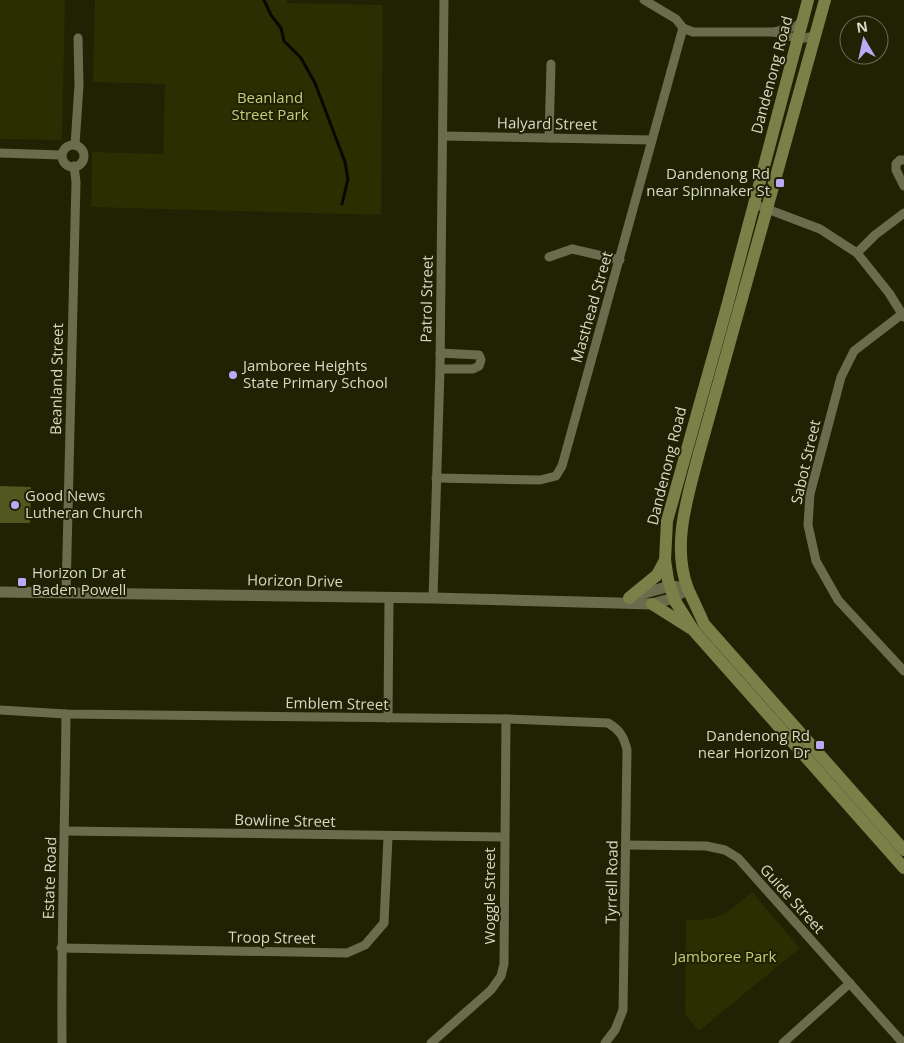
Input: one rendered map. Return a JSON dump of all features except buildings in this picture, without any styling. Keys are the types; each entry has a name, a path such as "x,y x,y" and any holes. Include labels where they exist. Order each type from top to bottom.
{"main road":[{"name":"Dandenong Road","path":"808,0 799,39 667,521 666,560 668,580 672,592 694,631 904,868"},
{"name":"Dandenong Road","path":"825,0 688,496 681,545 688,588 704,624 904,850"},
{"path":"629,598 657,575 666,560"},
{"path":"652,604 694,631"}],"street":[{"name":"Patrol Street","path":"433,598 440,369 444,0"},
{"path":"644,0 676,19 683,28 693,32 774,32 796,26 804,20"},
{"name":"Masthead Street","path":"436,478 540,480 556,476 562,466 683,28"},
{"path":"774,32 799,39 814,36"},
{"path":"75,145 79,85 78,38"},
{"path":"549,138 551,64"},
{"name":"Halyard Street","path":"443,136 652,140"},
{"path":"75,145 82,150 84,157 80,164 74,166 64,162 62,155 67,147 75,145"},
{"path":"0,153 62,155"},
{"path":"904,160 900,160 896,164 896,170 904,186"},
{"name":"Beanland Street","path":"66,593 76,182 74,166"},
{"path":"754,204 820,229 857,254 889,293 903,316"},
{"path":"857,254 875,235 904,213"},
{"path":"550,257 572,249 620,260"},
{"name":"Sabot Street","path":"903,316 854,351 841,377 810,494 808,525 816,561 838,600 904,671"},
{"path":"440,353 479,355 481,360 479,366 473,369 440,369"},
{"name":"Horizon Drive","path":"589,602 672,592 688,588"},
{"name":"Horizon Drive","path":"0,592 433,598 652,604 672,592"},
{"path":"388,718 389,598"},
{"name":"Emblem Street","path":"0,710 66,714 506,719 608,723"},
{"name":"Estate Road","path":"62,1043 61,948 66,714"},
{"name":"Woggle Street","path":"431,1043 491,990 501,976 504,964 506,719"},
{"name":"Tyrrell Road","path":"605,1043 615,1030 623,1010 627,750 625,740 618,729 608,723"},
{"name":"Bowline Street","path":"65,831 504,838"},
{"name":"Troop Street","path":"61,948 347,953 365,945 384,923 388,837"},
{"name":"Guide Street","path":"626,845 706,846 725,850 738,858 903,1043"},
{"path":"783,1043 850,983"}],"green space":[{"path":"0,0 65,0 62,140 0,139"},
{"name":"Beanland Street Park","path":"95,0 287,0 287,3 383,5 381,215 91,207 92,152 163,154 165,84 93,82"},
{"name":"Jamboree Park","path":"752,892 800,948 699,1031 685,1014 686,920 708,919 722,915"}],"waterway":[{"path":"264,0 271,15 281,28 284,41 301,58 315,83 345,162 348,179 342,204"}],"place":[{"name":"Dandenong Rd near Spinnaker St","path":"780,183"},
{"name":"Jamboree Heights State Primary School","path":"233,375"},
{"name":"Good News Lutheran Church","path":"15,505"},
{"name":"Horizon Dr at Baden Powell","path":"22,582"},
{"name":"Dandenong Rd near Horizon Dr","path":"820,745"}]}
